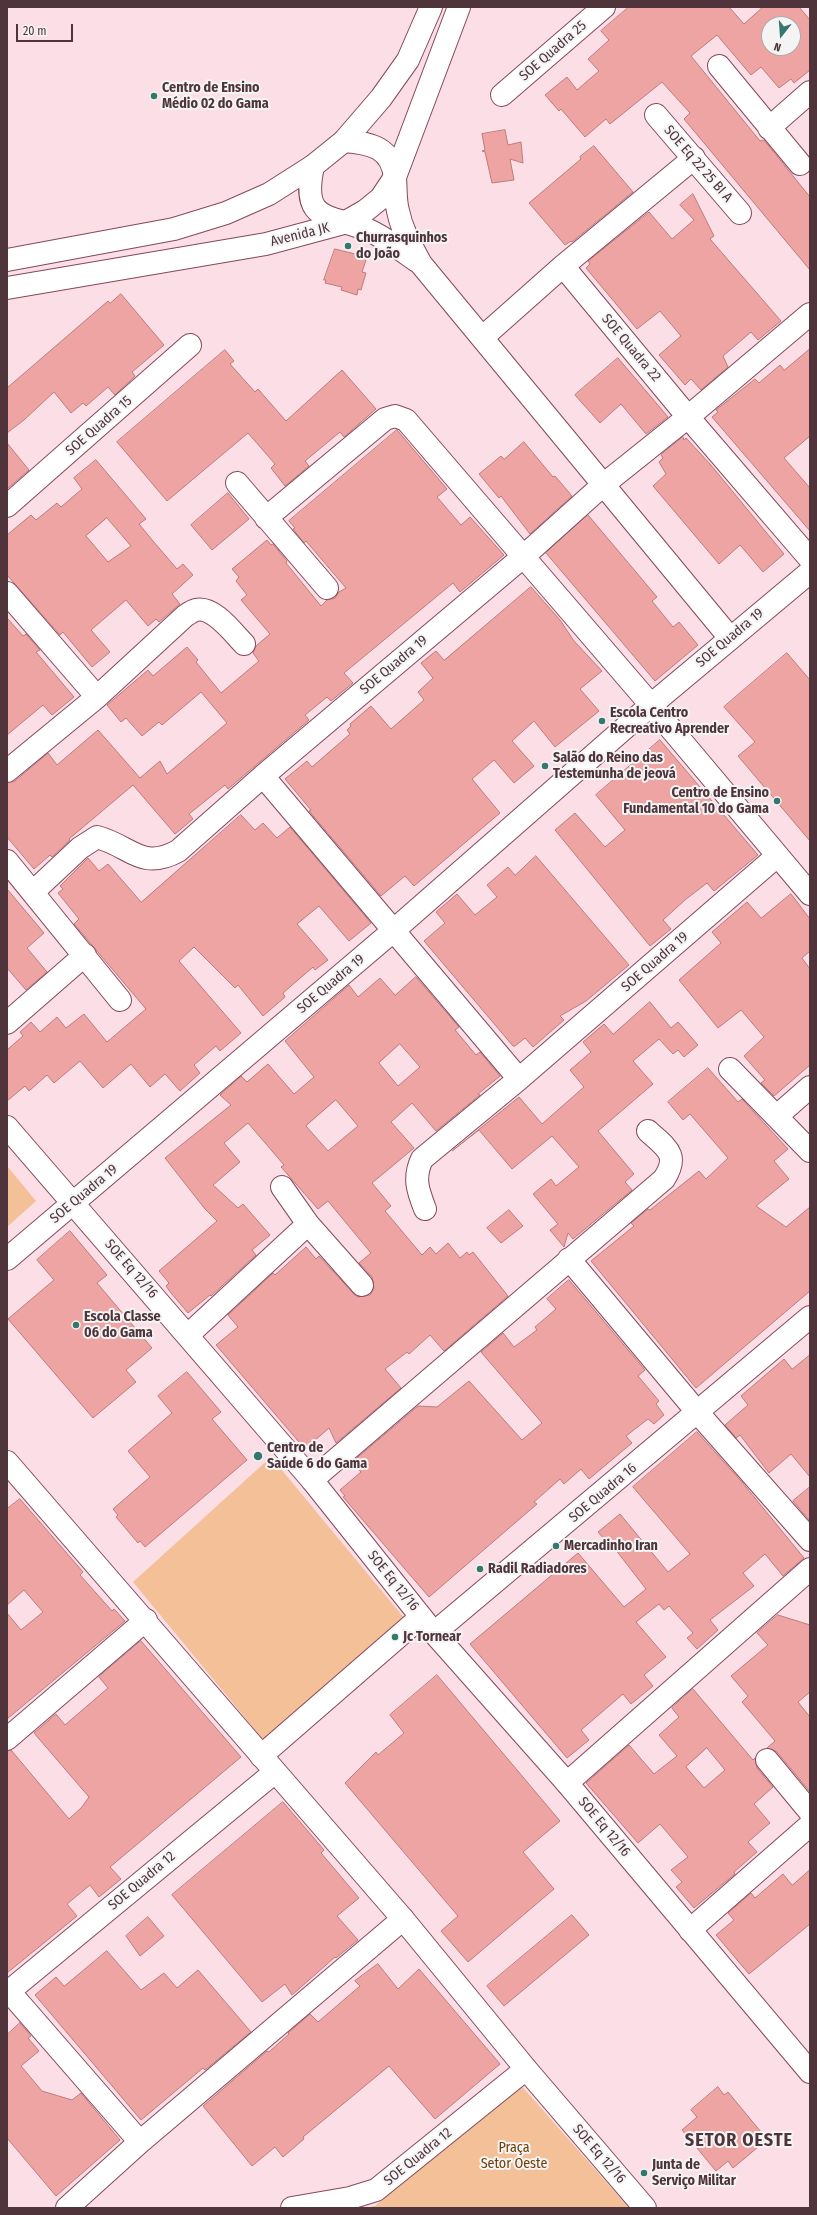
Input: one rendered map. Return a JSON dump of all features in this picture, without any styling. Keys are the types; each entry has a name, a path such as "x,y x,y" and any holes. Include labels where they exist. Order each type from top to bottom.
{"street":[{"path":"7,260 174,229 226,213 269,194 313,166 344,141 381,98 408,60 431,7"},
{"name":"Avenida JK","path":"7,288 266,244 344,223 365,211 380,198 395,177 459,7"},
{"name":"SOE Quadra 25","path":"502,96 604,7"},
{"path":"718,66 800,164"},
{"path":"769,128 810,92"},
{"name":"SOE Eq 22 25 BI A","path":"656,115 740,213"},
{"path":"344,141 366,143 386,153 392,164 395,177 395,199 403,231 422,264 730,638"},
{"path":"483,337 563,266 694,158"},
{"path":"313,166 310,183 313,205 328,218 366,230 384,238 422,264"},
{"name":"SOE Quadra 22","path":"563,266 688,417 810,559"},
{"name":"SOE Quadra 19","path":"33,892 80,848 97,838 109,840 145,859 165,859 178,852 263,776 524,556 603,485 688,417 810,314"},
{"name":"SOE Quadra 15","path":"7,506 190,346"},
{"path":"266,518 379,423 385,419 395,416 406,420 651,705 810,894"},
{"path":"237,483 327,588"},
{"name":"SOE Quadra 19","path":"7,1259 393,931 651,705 810,572"},
{"path":"7,593 97,696"},
{"path":"7,771 97,696 185,616 197,610 207,611 215,616 244,644"},
{"path":"263,776 519,1079"},
{"name":"SOE Quadra 19","path":"425,1210 416,1188 416,1177 422,1160 519,1079 777,856"},
{"path":"7,861 85,955 120,1000"},
{"path":"7,1023 85,955"},
{"path":"730,1069 810,1151"},
{"path":"777,1116 810,1087"},
{"name":"SOE Eq 12/16","path":"7,1126 312,1480 428,1625 567,1783 690,1930 808,2065"},
{"path":"312,1480 667,1175 672,1162 670,1151 648,1131"},
{"path":"282,1187 308,1224 362,1285"},
{"path":"188,1335 308,1224"},
{"path":"569,1259 698,1413 810,1540"},
{"name":"SOE Quadra 16","path":"268,1764 428,1625 698,1413 810,1317"},
{"name":"SOE Eq 12/16","path":"10,1472 146,1620 268,1764 403,1919 526,2069 645,2208"},
{"path":"567,1783 810,1569"},
{"path":"7,1739 146,1620"},
{"path":"767,1760 810,1812"},
{"name":"SOE Quadra 12","path":"140,2142 8,1991 268,1764"},
{"path":"690,1930 810,1826"},
{"path":"67,2208 140,2142 403,1919"},
{"name":"SOE Quadra 12","path":"292,2208 350,2198 376,2190 526,2069"}],"green space":[{"path":"7,1166 36,1201 7,1227"},
{"path":"271,1457 405,1619 265,1742 133,1582"},
{"name":"Praça Setor Oeste","path":"519,2083 629,2208 365,2208 375,2206"}],"building":[{"path":"629,7 729,7 744,24 763,7 799,7 810,20 810,70 794,83 791,79 779,88 761,67 751,75 717,35 691,56 760,141 764,140 810,197 810,270 684,119 690,113 662,82 610,124 606,119 585,137 561,109 559,111 545,95 567,77 577,90 599,71 588,59 609,40 601,31"},
{"path":"505,130 508,145 521,142 523,163 510,159 514,180 492,183 485,152 482,151 485,150 482,134"},
{"path":"594,146 633,192 572,242 571,241 565,245 529,203 581,159 580,157"},
{"path":"693,194 714,236 710,239 781,321 758,340 751,332 723,356 728,367 701,390 691,379 685,385 659,355 681,336 660,311 637,329 586,268 590,264 588,261 649,212 672,239 694,220 680,205"},
{"path":"335,249 367,257 362,272 366,273 361,290 358,289 357,295 341,290 342,287 325,283 326,280 324,280"},
{"path":"121,294 164,345 132,372 135,376 115,395 108,387 86,406 83,403 71,413 54,392 24,420 7,433 7,388 108,301 110,303"},
{"path":"810,349 810,436 784,458 810,488 810,531 712,417 718,412 716,410 755,379 759,383 780,365 784,370"},
{"path":"225,350 234,361 230,364 255,392 258,389 286,421 342,370 376,409 344,437 340,432 305,461 309,466 285,486 271,468 275,464 248,433 167,501 117,442"},
{"path":"618,358 668,417 646,434 621,404 600,423 575,395"},
{"path":"397,430 447,489 437,497 461,525 470,517 504,555 460,592 453,583 344,673 353,683 331,701 327,697 305,715 309,720 228,789 225,785 189,814 193,819 175,834 133,785 69,839 70,840 52,857 50,855 34,869 7,837 7,783 15,781 48,753 57,765 98,730 140,778 160,761 167,774 227,723 201,692 162,725 159,722 142,736 126,718 121,722 107,705 148,670 153,676 187,647 198,660 196,662 221,693 259,661 253,653 256,646 270,634 241,600 247,595 236,581 239,577 232,569 267,540 271,545 273,544 287,561 286,563 321,606 327,600 335,598 339,592 346,588 306,541 304,543 293,529 295,528 289,521"},
{"path":"683,437 684,440 686,438 710,464 784,554 763,572 740,545 719,564 653,486 666,474 659,462 663,458 661,455"},
{"path":"524,442 553,477 555,476 572,496 530,534 501,496 499,498 479,474 501,456 504,459"},
{"path":"7,443 29,470 7,489"},
{"path":"96,460 146,519 139,524 153,541 177,569 183,564 193,575 172,594 180,604 159,622 156,619 148,626 126,600 91,630 110,652 92,667 63,632 60,635 7,575 7,535 31,515 36,520 57,503 61,507 82,489 74,478","holes":["107,518 131,546 108,562 86,536"]},
{"path":"228,493 249,519 212,550 191,525"},
{"path":"588,515 657,597 652,601 673,627 679,622 698,645 655,681 546,553"},
{"path":"531,587 560,620 574,641 602,671 580,689 599,711 555,747 534,721 512,741 534,766 514,783 494,760 472,779 500,813 414,886 405,876 381,896 309,811 311,810 285,779 307,761 312,767 350,734 347,730 351,726 350,724 371,706 391,729 424,700 418,692 433,678 421,663 436,651 444,660"},
{"path":"7,618 23,636 26,634 40,650 36,652 74,697 52,715 43,705 7,735"},
{"path":"787,653 810,680 810,841 738,756 755,742 724,707"},
{"path":"660,740 758,855 714,891 707,883 685,900 663,920 671,929 650,946 555,830 575,813 605,847 625,830 596,795"},
{"path":"241,815 255,830 263,823 277,838 290,827 371,923 349,941 319,906 297,924 328,960 315,970 313,967 283,993 285,997 263,1016 238,985 235,988 194,947 179,961 241,1033 220,1051 216,1046 194,1065 200,1073 180,1091 165,1074 150,1087 131,1064 103,1088 80,1061 54,1083 47,1075 29,1091 25,1086 7,1101 7,1050 23,1036 20,1032 31,1022 40,1032 57,1017 66,1028 84,1014 107,1042 146,1009 74,924 79,919 58,893 63,889 60,886 88,858 99,871 108,864 141,902"},
{"path":"536,856 629,965 586,1001 560,1016 564,1020 533,1047 525,1038 513,1046 424,941 445,923 436,912 457,894 475,915 497,897 487,885 508,867 515,875"},
{"path":"7,889 44,933 27,948 47,972 26,990 7,968"},
{"path":"791,894 810,919 810,951 802,958 810,969 810,1065 774,1096 761,1083 765,1080 744,1056 764,1037 741,1010 718,1028 679,980 721,943 712,932 747,902 761,918"},
{"path":"416,977 459,1027 455,1030 476,1055 480,1052 500,1076 478,1094 480,1095 436,1131 412,1103 391,1122 414,1148 372,1183 391,1206 385,1211 422,1255 430,1247 436,1254 448,1243 460,1258 467,1252 469,1255 473,1252 508,1296 444,1351 430,1335 409,1354 407,1352 385,1369 401,1388 336,1443 329,1428 305,1449 216,1345 238,1327 228,1315 273,1273 275,1275 306,1247 316,1259 319,1256 358,1297 370,1295 374,1289 372,1277 359,1263 371,1253 328,1201 318,1209 281,1167 284,1165 248,1123 224,1143 240,1162 213,1185 238,1208 243,1204 270,1235 252,1250 256,1255 211,1296 210,1295 188,1313 166,1286 169,1283 159,1271 217,1221 205,1209 165,1158 231,1105 220,1095 241,1076 247,1082 268,1064 294,1094 314,1077 285,1041 349,985 358,997 380,978 395,995","holes":["400,1044 420,1067 398,1086 379,1063","336,1100 358,1126 328,1151 306,1126"]},
{"path":"650,1002 671,1028 678,1022 698,1045 684,1057 678,1050 673,1054 659,1039 633,1061 653,1084 598,1131 634,1174 625,1182 632,1190 573,1239 568,1233 564,1247 550,1230 558,1224 533,1194 551,1179 556,1186 579,1167 552,1136 512,1169 479,1130 452,1151 519,1097 542,1124 584,1087 570,1070 591,1052 583,1042 604,1024 613,1034"},
{"path":"708,1068 738,1102 742,1099 788,1149 774,1161 789,1179 756,1206 786,1227 810,1207 810,1291 696,1388 591,1261 634,1226 631,1223 648,1209 650,1210 699,1171 706,1179 728,1158 690,1114 683,1120 668,1102"},
{"path":"509,1210 523,1226 501,1243 487,1228"},
{"path":"70,1231 107,1275 97,1283 152,1348 126,1370 136,1382 93,1418 8,1319 54,1280 37,1260"},
{"path":"569,1280 645,1370 638,1376 659,1401 656,1404 664,1415 654,1424 648,1419 626,1436 632,1443 589,1479 581,1469 564,1484 560,1479 534,1502 537,1504 429,1597 343,1497 345,1496 340,1490 361,1472 352,1462 418,1406 437,1407 469,1381 522,1440 542,1423 481,1352 503,1333 514,1347 537,1330 535,1327 556,1309 547,1299"},
{"path":"810,1355 810,1477 791,1454 769,1473 740,1435 736,1438 725,1425 748,1405 741,1396 784,1359 792,1369"},
{"path":"187,1372 221,1412 212,1419 247,1460 145,1547 140,1541 138,1543 116,1517 118,1515 113,1509 150,1477 128,1451 172,1413 158,1396"},
{"path":"697,1432 741,1481 804,1558 783,1576 765,1554 743,1573 754,1586 710,1620 718,1630 697,1649 687,1638 693,1633 669,1606 664,1610 659,1604 636,1622 666,1657 644,1675 653,1686 631,1704 623,1694 581,1730 589,1740 567,1758 470,1644 578,1553 624,1607 646,1589 612,1545 610,1546 598,1532 620,1514 668,1572 690,1554 633,1487"},
{"path":"810,1487 810,1521 793,1501"},
{"path":"20,1499 83,1572 80,1575 112,1611 114,1609 125,1621 7,1719 7,1613 21,1630 43,1612 24,1590 7,1605 7,1509"},
{"path":"778,1615 810,1625 810,1692 798,1702 810,1717 810,1792 777,1752 767,1748 775,1741 742,1702 748,1696 731,1676 768,1645 757,1633"},
{"path":"141,1641 241,1757 110,1867 121,1879 99,1897 90,1885 67,1904 77,1916 7,1973 7,1751 11,1750 69,1819 82,1807 89,1797 34,1733 56,1714 65,1725 108,1688 99,1677"},
{"path":"437,1675 560,1821 523,1852 554,1889 468,1962 441,1931 458,1916 345,1783 376,1752 378,1755 404,1733 390,1715"},
{"path":"693,1689 753,1760 755,1758 757,1768 773,1787 754,1804 770,1823 748,1842 757,1852 734,1872 735,1874 694,1908 676,1887 682,1882 671,1870 688,1857 660,1824 638,1843 586,1783 629,1745 654,1774 677,1756 659,1735 679,1717 672,1708","holes":["707,1748 725,1770 704,1788 686,1767"]},
{"path":"283,1802 324,1850 321,1853 359,1898 337,1916 358,1940 336,1958 335,1957 292,1995 285,1984 262,2002 172,1895"},
{"path":"810,1870 810,1924 749,1974 716,1935 734,1920 728,1913 751,1893 755,1898 783,1874 792,1885"},
{"path":"572,1915 589,1935 504,2006 487,1986"},
{"path":"148,1917 164,1936 140,1956 126,1936"},
{"path":"107,1951 141,1990 164,1973 177,1988 198,1970 251,2032 205,2070 203,2068 141,2120 35,1995 56,1977 64,1986"},
{"path":"378,1964 398,1989 419,1969 500,2064 435,2119 389,2066 303,2137 304,2139 283,2157 275,2147 252,2166 203,2106 267,2051 269,2052 310,2014 318,2022 360,1986 355,1981"},
{"path":"20,2023 31,2036 28,2038 39,2051 21,2066 42,2091 72,2100 81,2093 120,2140 56,2196 7,2138 7,2035"},
{"path":"718,2087 724,2095 728,2092 761,2132 758,2135 764,2142 733,2168 728,2161 716,2171 682,2130 697,2117 691,2110"}],"place":[{"name":"Centro de Ensino Médio 02 do Gama","path":"154,96"},
{"name":"Churrasquinhos do João","path":"348,246"},
{"name":"Escola Centro Recreativo Aprender","path":"602,721"},
{"name":"Salão do Reino das Testemunha de jeová","path":"545,766"},
{"name":"Centro de Ensino Fundamental 10 do Gama","path":"777,801"},
{"name":"Escola Classe 06 do Gama","path":"76,1325"},
{"name":"Centro de Saúde 6 do Gama","path":"258,1456"},
{"name":"Mercadinho Iran","path":"556,1546"},
{"name":"Radil Radiadores","path":"480,1569"},
{"name":"Jc Tornear","path":"395,1637"},
{"name":"Junta de Serviço Militar","path":"644,2173"}],"district":[{"name":"SETOR OESTE","path":"739,2141"}]}
